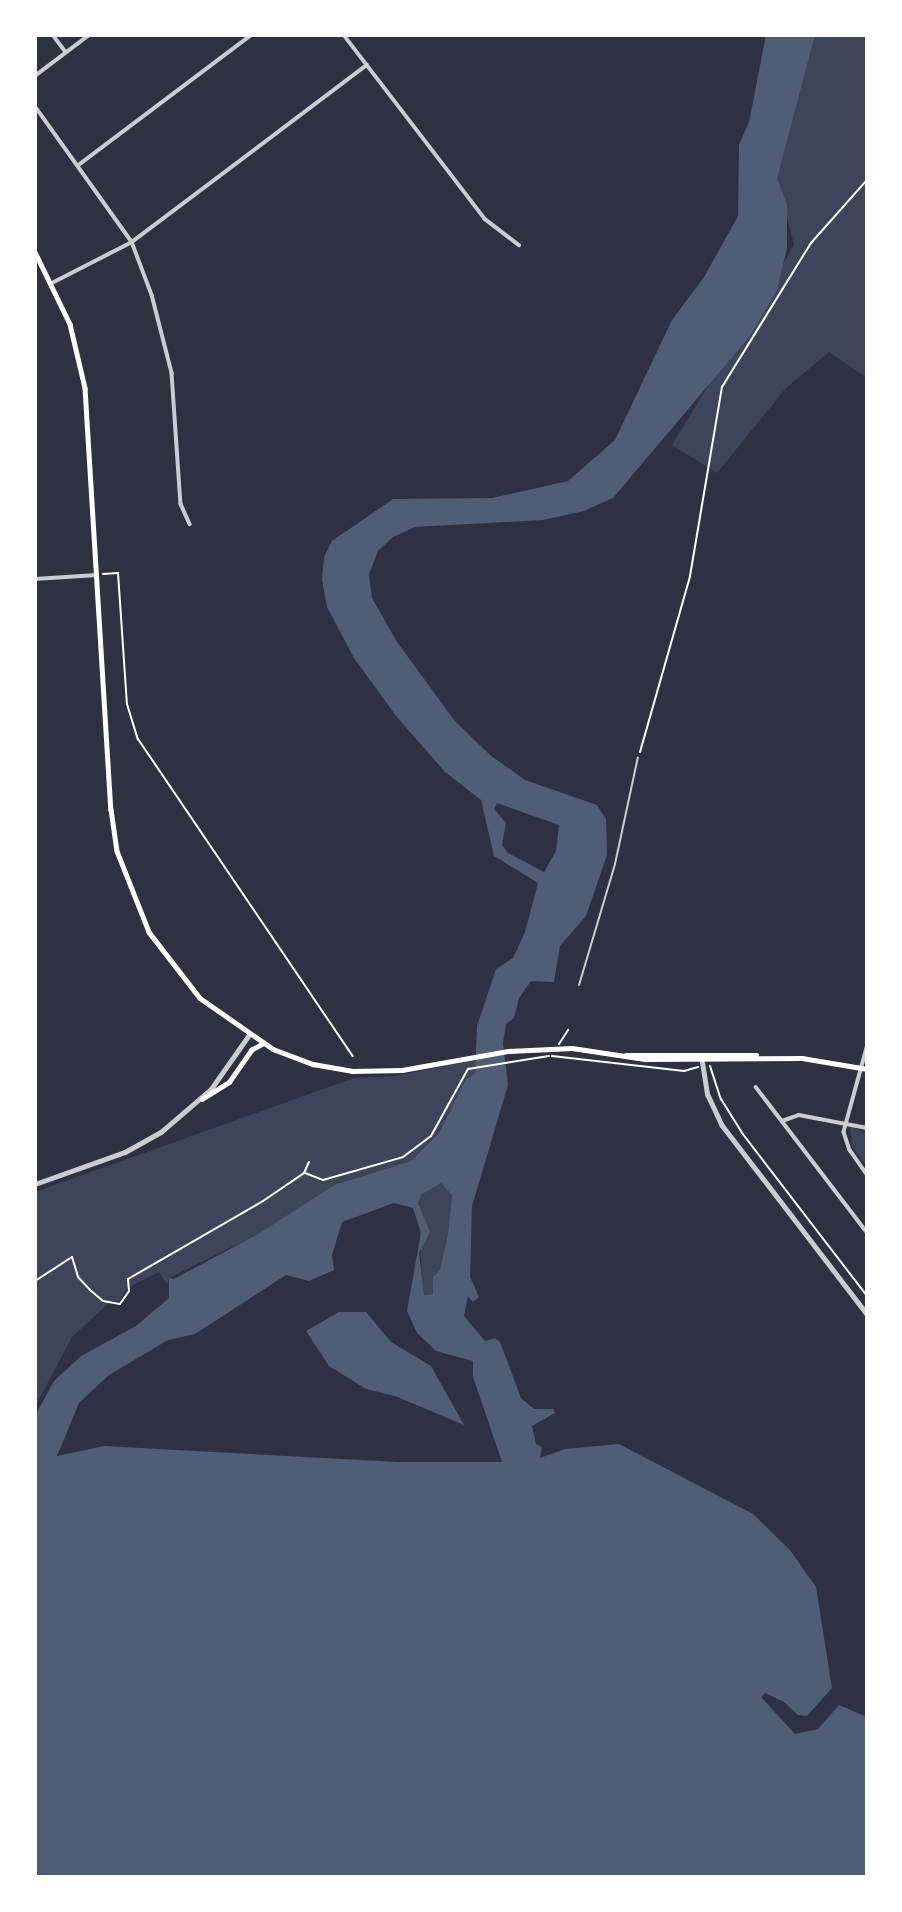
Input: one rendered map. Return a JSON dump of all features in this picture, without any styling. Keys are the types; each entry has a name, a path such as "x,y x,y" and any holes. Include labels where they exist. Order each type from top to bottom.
{"main road":[{"path":"35,252 52,282 73,332 85,388 112,822 126,882 149,932 173,968 210,1007 263,1043 313,1064 364,1072 402,1070 473,1055 557,1049 702,1059 767,1056"},
{"path":"200,1101 229,1082 251,1050 263,1043"},
{"path":"622,1055 727,1052 864,1068"}],"street":[{"path":"53,35 66,52"},
{"path":"35,76 89,35"},
{"path":"80,164 251,35"},
{"path":"344,35 485,219 519,245"},
{"path":"52,282 132,242 367,65"},
{"path":"35,106 80,164 132,242 159,317 172,373 181,504 190,524"},
{"path":"35,579 97,575"},
{"path":"35,1184 137,1146 200,1101 250,1035"},
{"path":"867,1048 864,1068 845,1122 847,1144 867,1174"},
{"path":"702,1059 708,1095 722,1125 867,1314"},
{"path":"756,1087 867,1232"},
{"path":"782,1121 796,1115 867,1128"}],"lane":[{"path":"579,985 634,784 638,757"}],"path":[{"path":"638,757 690,576 722,387 811,243 867,180"},
{"path":"97,575 118,573 128,712 138,739 353,1056"},
{"path":"304,1173 323,1180 387,1164 419,1147 458,1095 464,1072 474,1068 509,1065 551,1056 568,1030"},
{"path":"714,1068 719,1094 743,1133 867,1296"},
{"path":"35,1281 72,1257 78,1277 90,1290 103,1301 120,1304 127,1295 128,1279 304,1173 309,1162"}],"shaded area":[{"path":"766,35 815,35 777,178 787,205 787,248 777,290 750,336 613,498 584,511 543,520 415,527 393,537 378,551 369,574 372,598 397,642 455,721 490,755 525,780 597,805 606,819 607,855 586,916 560,946 554,982 531,981 519,998 514,1018 506,1024 503,1043 508,1085 472,1206 470,1277 479,1297 473,1302 468,1296 464,1316 485,1341 495,1338 500,1342 521,1398 534,1409 553,1409 555,1413 532,1426 536,1444 542,1447 540,1458 565,1449 619,1444 753,1514 790,1550 816,1587 832,1688 807,1716 798,1715 784,1702 765,1693 761,1697 795,1734 818,1729 839,1705 867,1717 867,1877 35,1877 36,1414 54,1381 81,1356 136,1326 169,1298 169,1278 174,1279 258,1234 334,1185 411,1161 439,1133 466,1079 475,1074 477,1026 496,969 513,958 525,932 538,883 494,856 481,800 445,772 396,716 354,658 327,607 322,580 324,557 332,541 393,499 492,498 568,481 615,440 672,320 704,277 738,216 739,145 749,122","holes":["497,803 559,825 556,851 544,872 508,853 502,845 506,823 494,809","441,1183 452,1195 448,1234 440,1270 433,1277 433,1294 424,1295 419,1253 430,1232 418,1203 421,1195","394,1203 413,1208 421,1233 407,1311 417,1333 436,1351 473,1361 473,1377 502,1462 398,1462 104,1446 57,1456 79,1403 109,1375 168,1340 195,1334 286,1275 309,1281 334,1270 332,1255 342,1222"]},
{"path":"806,35 867,35 867,378 829,352 786,388 717,473 672,445 794,245 772,158"},
{"path":"476,1060 475,1074 466,1080 439,1133 411,1161 334,1185 258,1234 169,1278 167,1285 159,1272 127,1288 120,1301 111,1301 72,1337 35,1407 35,1192 354,1078 395,1076"},
{"path":"850,1126 867,1134 867,1167 852,1147"},
{"path":"441,1183 452,1195 448,1234 440,1271 433,1277 433,1294 423,1295 418,1203 421,1195"},
{"path":"339,1312 366,1312 391,1342 431,1366 464,1425 395,1396 366,1389 329,1366 306,1331"}]}
